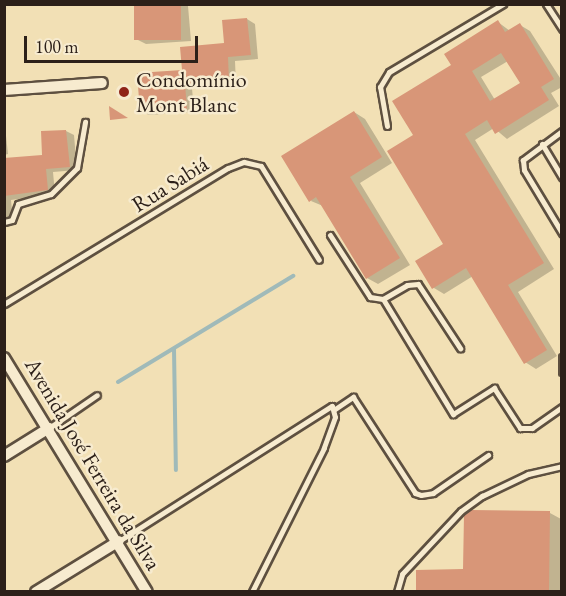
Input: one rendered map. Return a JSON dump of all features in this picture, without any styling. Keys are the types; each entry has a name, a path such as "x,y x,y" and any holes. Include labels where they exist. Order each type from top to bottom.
{"street":[{"path":"4,90 102,82"},
{"name":"Avenida José Ferreira da Silva","path":"4,358 119,541 147,591"},
{"path":"4,456 49,428"},
{"path":"36,591 119,541"}],"lane":[{"path":"387,126 380,87 389,72 503,4"},
{"path":"546,4 561,29"},
{"path":"4,222 12,220 18,204 51,194 77,168 85,122"},
{"path":"561,131 523,160 524,170 561,233"},
{"path":"542,144 561,177"},
{"name":"Rua Sabiá","path":"4,304 224,170 244,162 261,166 319,260"},
{"path":"330,235 370,297 382,299 407,285 418,284 459,348"},
{"path":"382,299 453,414 494,388 520,428 532,428 561,407"},
{"path":"561,357 561,372"},
{"path":"49,428 97,395"},
{"path":"252,591 324,448 334,409 353,397 415,493 421,495 434,493 488,455"},
{"path":"119,541 325,407 334,409"},
{"path":"397,591 402,574 461,511 528,474 561,466"}],"building":[{"path":"134,4 181,4 181,40 134,40"},
{"path":"247,18 251,55 228,57 229,81 185,84 187,109 140,112 137,73 182,70 180,47 224,43 222,20"},
{"path":"498,20 505,32 520,23 554,79 541,87 549,100 495,134 487,120 465,134 544,263 508,285 547,350 524,364 466,268 432,289 415,261 443,244 387,151 413,135 392,101 451,65 444,54","holes":["501,53 520,83 490,101 472,71"]},
{"path":"109,106 128,118 110,120"},
{"path":"354,111 382,157 350,177 400,258 366,279 316,197 309,202 281,156"},
{"path":"66,130 70,167 46,169 48,190 4,196 4,158 42,155 41,131"},
{"path":"471,510 550,511 549,591 416,591 416,570 463,569 464,515"}],"waterway":[{"path":"118,382 293,276"},
{"path":"174,349 176,470"}],"place":[{"name":"Condomínio Mont Blanc","path":"124,92"}]}
